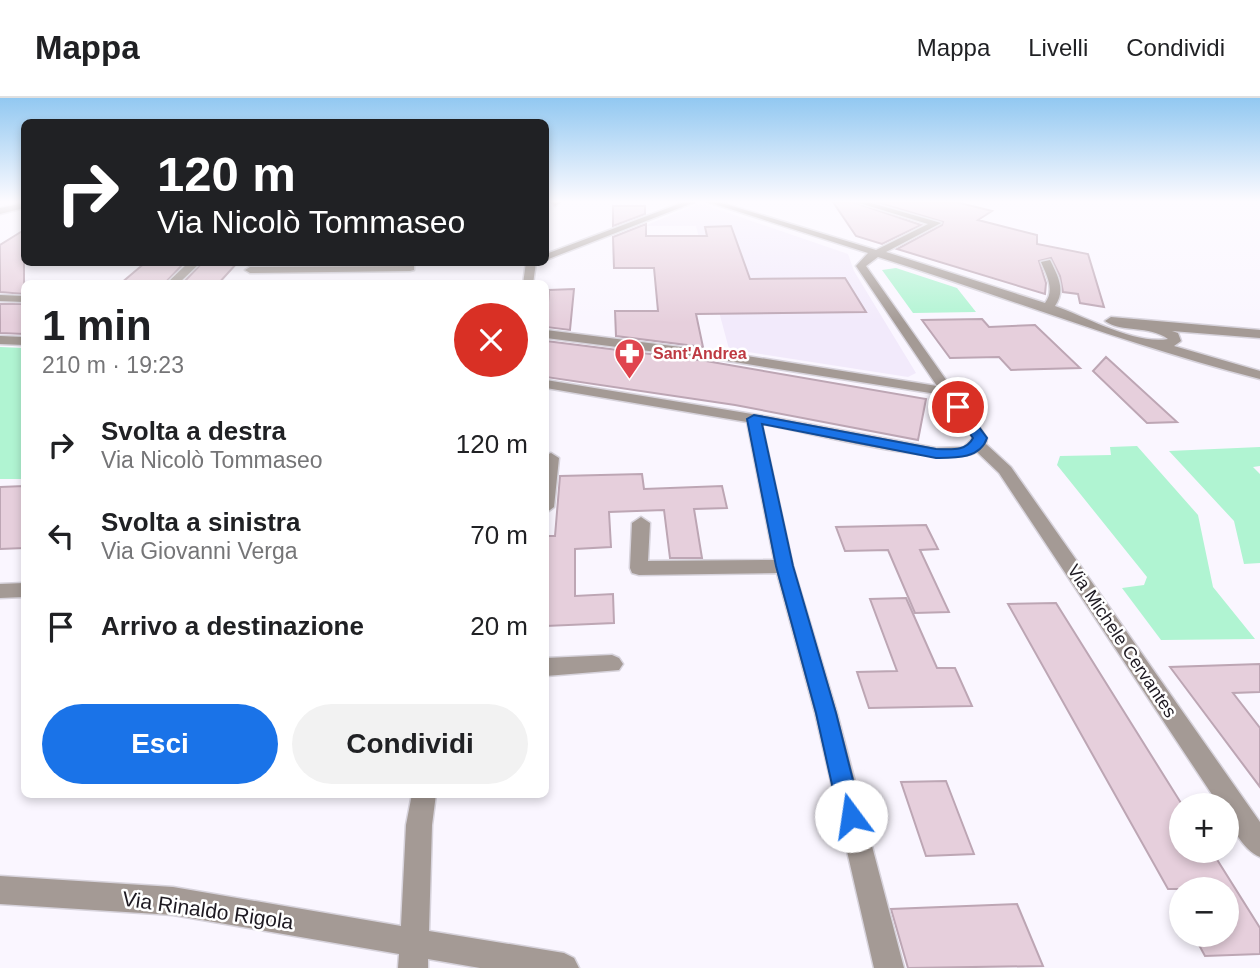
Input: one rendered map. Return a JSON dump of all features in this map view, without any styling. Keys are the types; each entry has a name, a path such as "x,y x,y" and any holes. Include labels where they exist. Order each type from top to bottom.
{"street":[{"path":"549,256 584,243"},
{"path":"840,243 1048,308 1129,329 1158,345 1260,374"},
{"path":"549,385 936,453 968,451 978,445 980,438 864,271 862,261 898,243"},
{"path":"1046,262 1057,295 1056,301 1048,308"},
{"path":"176,280 191,266"},
{"path":"287,280 298,266"},
{"path":"250,270 298,266 410,268"},
{"path":"0,298 21,299"},
{"path":"1129,329 1153,326 1254,334"},
{"path":"1153,326 1175,339 1260,374"},
{"path":"1158,345 1205,333 1254,334"},
{"path":"549,334 728,357 946,391"},
{"path":"0,340 21,341"},
{"path":"754,419 784,566 826,713 889,968"},
{"name":"Via Michele Cervantes","path":"978,445 1004,470 1260,844"},
{"path":"549,478 551,458"},
{"path":"641,523 639,568 784,566"},
{"path":"0,591 21,590"},
{"path":"549,667 612,664"},
{"path":"414,955 419,825 423,798"},
{"name":"Via Rinaldo Rigola","path":"0,890 173,901 414,955 564,968"}],"shaded area":[{"path":"700,243 815,243 848,254 854,271 916,373 908,377 729,349"}],"green space":[{"path":"896,268 957,288 976,312 913,313 882,270"},
{"path":"0,347 21,348 21,479 0,479"},
{"path":"1137,446 1198,515 1213,587 1255,639 1161,640 1122,588 1144,585 1147,577 1057,465 1060,456 1111,455 1110,447"},
{"path":"1260,447 1260,466 1253,467 1260,474 1260,563 1244,564 1234,521 1169,451"}],"building":[{"path":"21,243 24,280 21,280 21,294 0,292 0,245"},
{"path":"613,243 737,243 750,279 845,278 866,312 696,314 703,347 616,336 615,311 658,311 654,268 614,268"},
{"path":"909,243 1037,243 1088,254 1104,307 1080,303 1078,294 1063,292 1060,276 1051,258 1039,261 1046,283 1045,294 897,249"},
{"path":"141,266 181,266 168,280 125,280"},
{"path":"199,266 234,266 222,280 186,280"},
{"path":"574,289 570,330 549,327 549,290"},
{"path":"0,304 21,304 21,334 0,333"},
{"path":"982,319 989,327 1035,325 1080,368 1011,370 999,357 950,358 922,320"},
{"path":"549,341 706,361 926,399 918,440 735,405 549,377"},
{"path":"1106,357 1177,422 1147,423 1093,371"},
{"path":"642,474 644,489 722,486 727,508 694,509 702,558 670,558 664,510 609,512 611,547 575,549 575,596 613,594 614,623 549,626 549,536 555,536 560,476"},
{"path":"21,486 21,548 0,549 0,487"},
{"path":"926,525 938,549 920,550 949,612 915,613 888,550 845,551 836,527"},
{"path":"906,598 937,668 955,668 972,706 869,708 857,672 897,671 870,599"},
{"path":"1056,603 1175,793 1169,793 1169,863 1219,863 1228,877 1169,877 1168,889 1008,604"},
{"path":"1260,664 1260,692 1233,693 1260,728 1260,787 1170,667"},
{"path":"946,781 974,854 926,856 901,782"},
{"path":"1239,895 1260,928 1260,954 1205,956 1200,947 1239,947"},
{"path":"1017,904 1043,966 908,968 891,909"}],"place":[{"name":"Sant'Andrea","path":"630,380"}],"route":[{"path":"851,816 826,713 784,566 762,469 754,419 953,454 968,451 978,445 980,438 958,407"}]}
